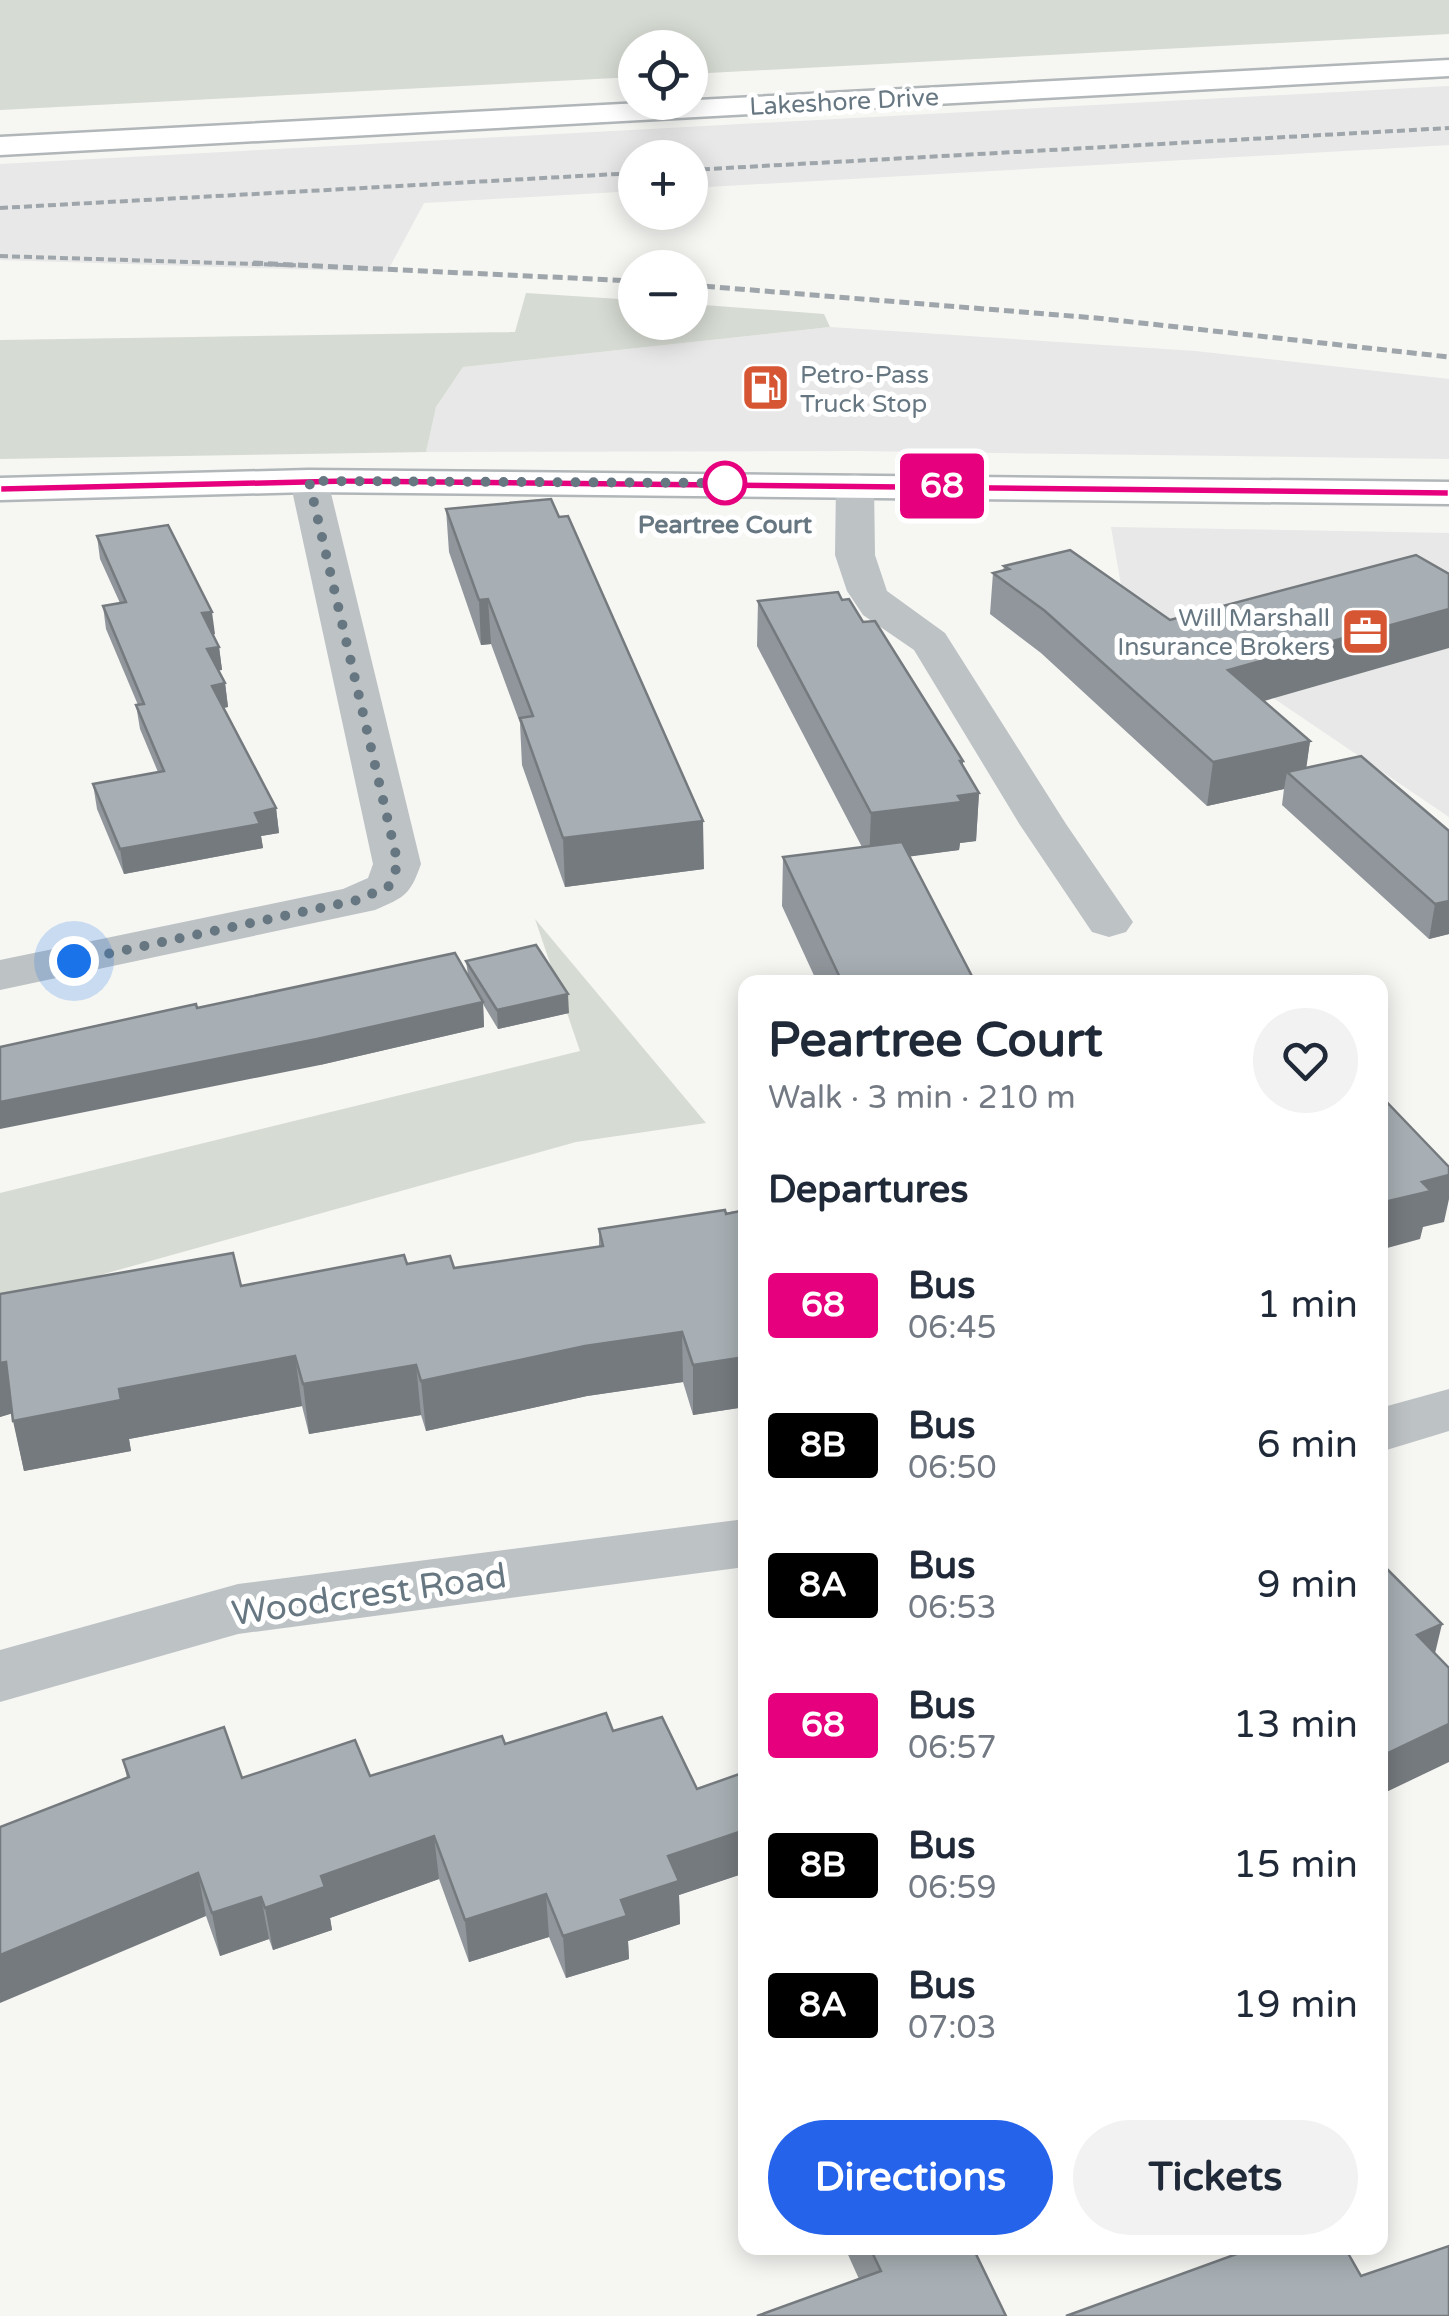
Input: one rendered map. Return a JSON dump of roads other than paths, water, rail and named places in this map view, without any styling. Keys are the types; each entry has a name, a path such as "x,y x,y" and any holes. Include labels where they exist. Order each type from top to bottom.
{"main road":[{"name":"Lakeshore Drive","path":"708,92 1449,54"},
{"name":"Lakeshore Drive","path":"0,146 1449,68"},
{"path":"0,128 618,97"},
{"path":"0,489 309,481 1449,493"}],"street":[{"path":"0,975 184,940 358,900 389,886 398,864 309,481"},
{"path":"855,485 855,555 866,592 877,606 930,642 1108,922"},
{"path":"1388,1428 1449,1410"},
{"name":"Woodcrest Road","path":"0,1676 238,1609 738,1543"}],"railway":[{"path":"708,169 1449,128"},
{"path":"0,208 618,174"},
{"path":"0,256 316,266"},
{"path":"253,263 618,280"},
{"path":"708,286 1096,318 1449,357"}],"place":[{"name":"Petro-Pass Truck Stop","path":"765,388"},
{"name":"Peartree Court","path":"725,483"},
{"name":"Will Marshall Insurance Brokers","path":"1365,631"}]}
